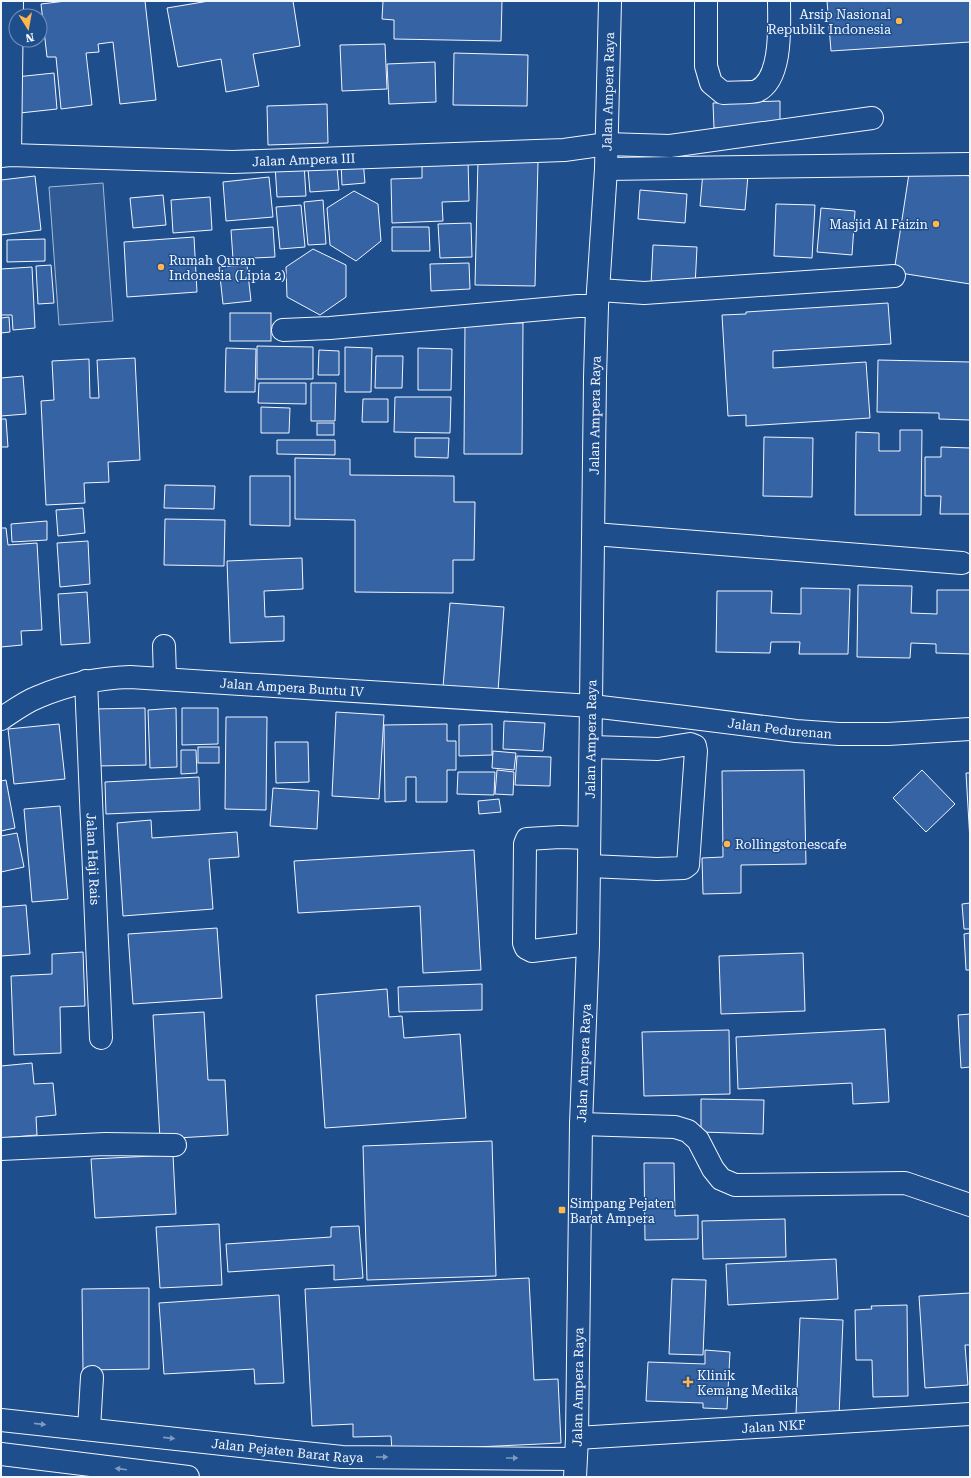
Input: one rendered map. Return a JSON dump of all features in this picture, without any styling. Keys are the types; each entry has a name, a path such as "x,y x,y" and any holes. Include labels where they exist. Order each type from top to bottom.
{"street":[{"path":"6,155 12,1"},
{"name":"Jalan Ampera Raya","path":"576,1458 581,1124 590,866 589,838 592,706 595,378 607,144 610,1"},
{"path":"706,1 706,66 711,83 723,93 757,91 768,81 776,64 779,30 779,1"},
{"name":"Jalan Ampera III","path":"6,155 232,162 564,150 607,144 670,146 872,118"},
{"path":"606,168 970,164"},
{"path":"283,330 330,328 578,306 598,298 894,276"},
{"path":"594,534 962,564"},
{"path":"164,646 165,678"},
{"name":"Jalan Ampera Buntu IV","path":"1,719 38,697 86,681 130,677 592,706"},
{"name":"Jalan Haji Rais","path":"86,681 101,1038"},
{"name":"Jalan Pedurenan","path":"592,706 796,731 839,734 888,734 970,730"},
{"path":"590,866 684,868 688,865 696,751 695,746 690,744 658,749 591,748"},
{"path":"588,944 532,951 526,948 524,943 525,844 527,839 560,837 589,838"},
{"path":"581,1124 675,1127 688,1131 698,1140 713,1169 721,1179 735,1185 905,1183 970,1205"},
{"path":"1,1149 105,1144 175,1145"},
{"path":"89,1429 92,1377"},
{"name":"Jalan NKF","path":"576,1458 970,1414"},
{"name":"Jalan Pejaten Barat Raya","path":"1,1420 342,1457 576,1458"},
{"path":"1,1454 188,1477"}],"shaded area":[{"path":"103,183 113,321 59,325 49,187"}],"building":[{"path":"66,1 145,1 156,100 120,104 113,42 98,44 99,52 86,53 92,105 61,109 56,57 47,57 46,48 48,48 48,8 41,8 41,4"},
{"path":"209,1 293,1 300,46 253,54 259,86 226,92 221,59 178,67 167,8"},
{"path":"383,1 502,1 501,41 394,39 394,20 382,19"},
{"name":"Arsip Nasional Republik Indonesia","path":"827,1 970,1 970,42 831,51"},
{"path":"385,44 387,89 342,91 340,45"},
{"path":"454,53 528,55 527,106 453,105"},
{"path":"435,62 436,102 389,104 387,64"},
{"path":"54,73 57,109 20,113 16,77"},
{"path":"780,101 780,125 714,128 713,103"},
{"path":"327,104 328,143 268,145 267,106"},
{"path":"468,159 469,201 442,202 443,221 392,223 391,179 422,178 422,160"},
{"path":"363,160 365,183 342,185 341,161"},
{"path":"478,160 538,161 535,286 475,285"},
{"path":"304,164 306,196 277,197 275,165"},
{"path":"337,167 339,190 310,192 308,169"},
{"name":"Masjid Al Faizin","path":"910,167 970,176 970,284 894,272"},
{"path":"703,172 748,175 745,210 700,206"},
{"path":"35,176 41,230 1,235 1,180"},
{"path":"269,177 273,217 226,221 223,182"},
{"path":"640,190 687,194 685,223 638,219"},
{"path":"354,191 378,204 381,241 356,261 330,245 327,208"},
{"path":"163,195 166,225 133,228 130,198"},
{"path":"210,197 212,230 173,233 171,200"},
{"path":"323,200 326,244 308,245 304,202"},
{"path":"776,204 815,205 812,258 774,256"},
{"path":"301,205 305,247 280,249 276,207"},
{"path":"821,208 855,211 852,255 817,252"},
{"path":"471,223 472,257 440,258 438,224"},
{"path":"273,227 275,257 233,259 231,230"},
{"path":"392,227 429,227 430,251 392,251"},
{"name":"Rumah Quran Indonesia (Lipia 2)","path":"194,237 197,292 127,297 124,242"},
{"path":"45,239 45,261 7,262 7,240"},
{"path":"653,245 697,247 695,287 651,285"},
{"path":"313,249 346,265 346,297 320,315 287,297 286,267"},
{"path":"469,263 470,289 431,291 430,264"},
{"path":"51,265 54,303 38,304 36,266"},
{"path":"247,265 251,301 223,304 219,267"},
{"path":"32,267 35,328 13,330 12,315 1,315 1,269"},
{"path":"888,303 891,344 773,351 773,368 866,362 870,418 746,426 746,415 728,416 722,315 746,314 746,312"},
{"path":"230,313 271,313 271,341 230,341"},
{"path":"9,317 10,332 1,333 1,318"},
{"path":"465,323 523,323 522,454 464,454"},
{"path":"257,346 313,347 313,379 257,379"},
{"path":"345,347 372,348 371,392 345,392"},
{"path":"226,348 256,349 255,392 225,392"},
{"path":"418,348 452,349 451,390 418,390"},
{"path":"319,350 339,351 339,375 318,375"},
{"path":"376,356 403,356 402,388 375,388"},
{"path":"135,358 140,460 108,462 109,482 84,483 85,503 46,505 41,401 54,400 52,361 89,359 90,398 99,398 97,360"},
{"path":"878,360 970,362 970,420 939,419 939,413 877,412"},
{"path":"23,376 26,414 1,416 1,378"},
{"path":"259,383 306,383 306,404 258,403"},
{"path":"311,383 336,383 335,421 311,421"},
{"path":"395,397 451,397 450,433 394,432"},
{"path":"363,399 388,399 388,422 362,422"},
{"path":"261,407 290,408 289,433 261,433"},
{"path":"1,419 6,419 8,447 1,447"},
{"path":"317,423 334,423 334,435 317,435"},
{"path":"900,430 922,430 921,515 855,515 856,432 879,433 879,451 900,451"},
{"path":"764,437 813,438 812,497 763,496"},
{"path":"415,438 449,438 448,458 415,457"},
{"path":"277,440 335,440 335,455 277,454"},
{"path":"941,447 970,448 970,514 940,514 941,496 925,496 925,457 941,457"},
{"path":"295,458 350,459 350,475 454,476 454,502 475,502 474,560 453,560 453,593 355,592 355,520 295,519"},
{"path":"250,476 290,476 290,526 250,525"},
{"path":"165,485 215,486 214,509 164,508"},
{"path":"83,508 85,533 58,536 56,510"},
{"path":"165,519 225,520 224,566 164,565"},
{"path":"47,521 47,540 12,542 11,524"},
{"path":"1,528 6,528 8,545 37,543 42,630 21,631 22,645 1,647"},
{"path":"88,541 90,584 60,587 57,543"},
{"path":"302,558 303,589 264,591 265,617 284,616 284,641 230,643 227,561"},
{"path":"858,585 912,586 911,613 937,614 937,590 970,590 970,654 936,653 936,644 911,643 910,658 857,657"},
{"path":"801,588 850,589 848,654 799,654 800,642 771,642 770,653 716,652 717,591 772,591 771,613 801,614"},
{"path":"87,592 90,643 61,645 58,594"},
{"path":"450,603 504,607 498,691 443,687"},
{"path":"145,708 146,765 97,766 95,709"},
{"path":"176,708 177,767 150,768 148,710"},
{"path":"182,708 218,708 218,744 182,745"},
{"path":"336,712 384,715 379,799 332,796"},
{"path":"226,717 267,717 266,810 225,809"},
{"path":"504,721 545,723 543,751 503,749"},
{"path":"59,724 65,779 14,784 8,729"},
{"path":"447,724 447,741 456,741 456,770 447,770 447,802 416,802 416,777 406,777 406,801 385,802 384,725"},
{"path":"492,724 492,755 459,756 459,725"},
{"path":"275,742 308,742 309,782 276,783"},
{"path":"198,747 219,747 219,763 198,763"},
{"path":"181,750 196,750 197,773 181,774"},
{"path":"493,751 516,753 514,770 492,768"},
{"path":"517,756 551,757 550,786 515,785"},
{"path":"497,770 514,772 513,795 495,794"},
{"path":"804,770 806,864 741,865 741,893 703,894 702,858 723,857 722,771"},
{"path":"922,770 955,804 926,832 893,798"},
{"path":"458,772 495,772 494,795 457,794"},
{"path":"966,773 970,773 970,841"},
{"path":"199,777 200,810 106,814 105,782"},
{"path":"6,780 15,828 1,831 1,781"},
{"path":"273,788 319,791 317,829 270,826"},
{"path":"499,799 501,812 479,814 478,801"},
{"path":"60,806 68,899 32,902 24,809"},
{"path":"151,820 152,838 237,832 239,857 209,859 213,909 123,916 117,823"},
{"path":"17,833 24,867 1,872 1,836"},
{"path":"474,850 481,970 423,973 420,906 298,913 294,861"},
{"path":"970,903 970,929 964,929 962,904"},
{"path":"26,905 30,954 1,956 1,907"},
{"path":"217,928 222,998 133,1004 128,934"},
{"path":"970,933 970,970 966,970 964,934"},
{"path":"83,952 85,1006 60,1007 61,1053 14,1055 11,976 52,974 52,954"},
{"path":"803,953 805,1011 721,1014 719,956"},
{"path":"482,984 482,1010 399,1012 398,987"},
{"path":"387,989 389,1017 402,1016 404,1038 460,1034 466,1118 325,1128 316,995"},
{"path":"204,1012 208,1080 225,1080 228,1135 160,1139 153,1015"},
{"path":"970,1014 970,1067 961,1068 958,1015"},
{"path":"885,1029 889,1102 853,1104 852,1083 738,1089 736,1037"},
{"path":"729,1030 730,1094 644,1096 642,1032"},
{"path":"32,1063 34,1084 53,1083 56,1115 36,1117 37,1135 1,1138 1,1066"},
{"path":"701,1099 764,1100 763,1134 701,1132"},
{"path":"492,1141 496,1276 367,1280 363,1146"},
{"path":"173,1155 176,1214 95,1218 91,1159"},
{"path":"644,1163 674,1163 675,1216 698,1215 698,1239 645,1240"},
{"path":"785,1219 786,1257 703,1259 702,1221"},
{"path":"219,1224 222,1285 160,1288 156,1227"},
{"path":"359,1226 363,1278 334,1280 334,1265 228,1272 226,1244 331,1237 331,1227"},
{"path":"836,1259 838,1299 728,1305 726,1264"},
{"path":"529,1278 534,1380 558,1379 561,1443 392,1451 391,1436 353,1437 353,1424 312,1426 305,1289"},
{"path":"672,1279 706,1280 703,1355 669,1354"},
{"path":"149,1288 149,1369 83,1370 82,1289"},
{"path":"970,1293 970,1345 965,1345 968,1385 925,1388 919,1296"},
{"path":"279,1295 284,1383 255,1384 254,1369 164,1374 159,1303"},
{"path":"907,1305 908,1396 873,1397 872,1360 856,1360 855,1310 872,1309 871,1306"},
{"path":"800,1318 843,1320 839,1416 796,1414"},
{"name":"Klinik Kemang Medika","path":"705,1350 730,1352 727,1409 703,1408 703,1403 646,1401 648,1362 705,1364"}],"place":[{"name":"Arsip Nasional Republik Indonesia","path":"899,21"},
{"name":"Masjid Al Faizin","path":"936,224"},
{"name":"Rumah Quran Indonesia (Lipia 2)","path":"161,267"},
{"name":"Rollingstonescafe","path":"727,844"},
{"name":"Simpang Pejaten Barat Ampera","path":"562,1210"},
{"name":"Klinik Kemang Medika","path":"688,1382"}]}
